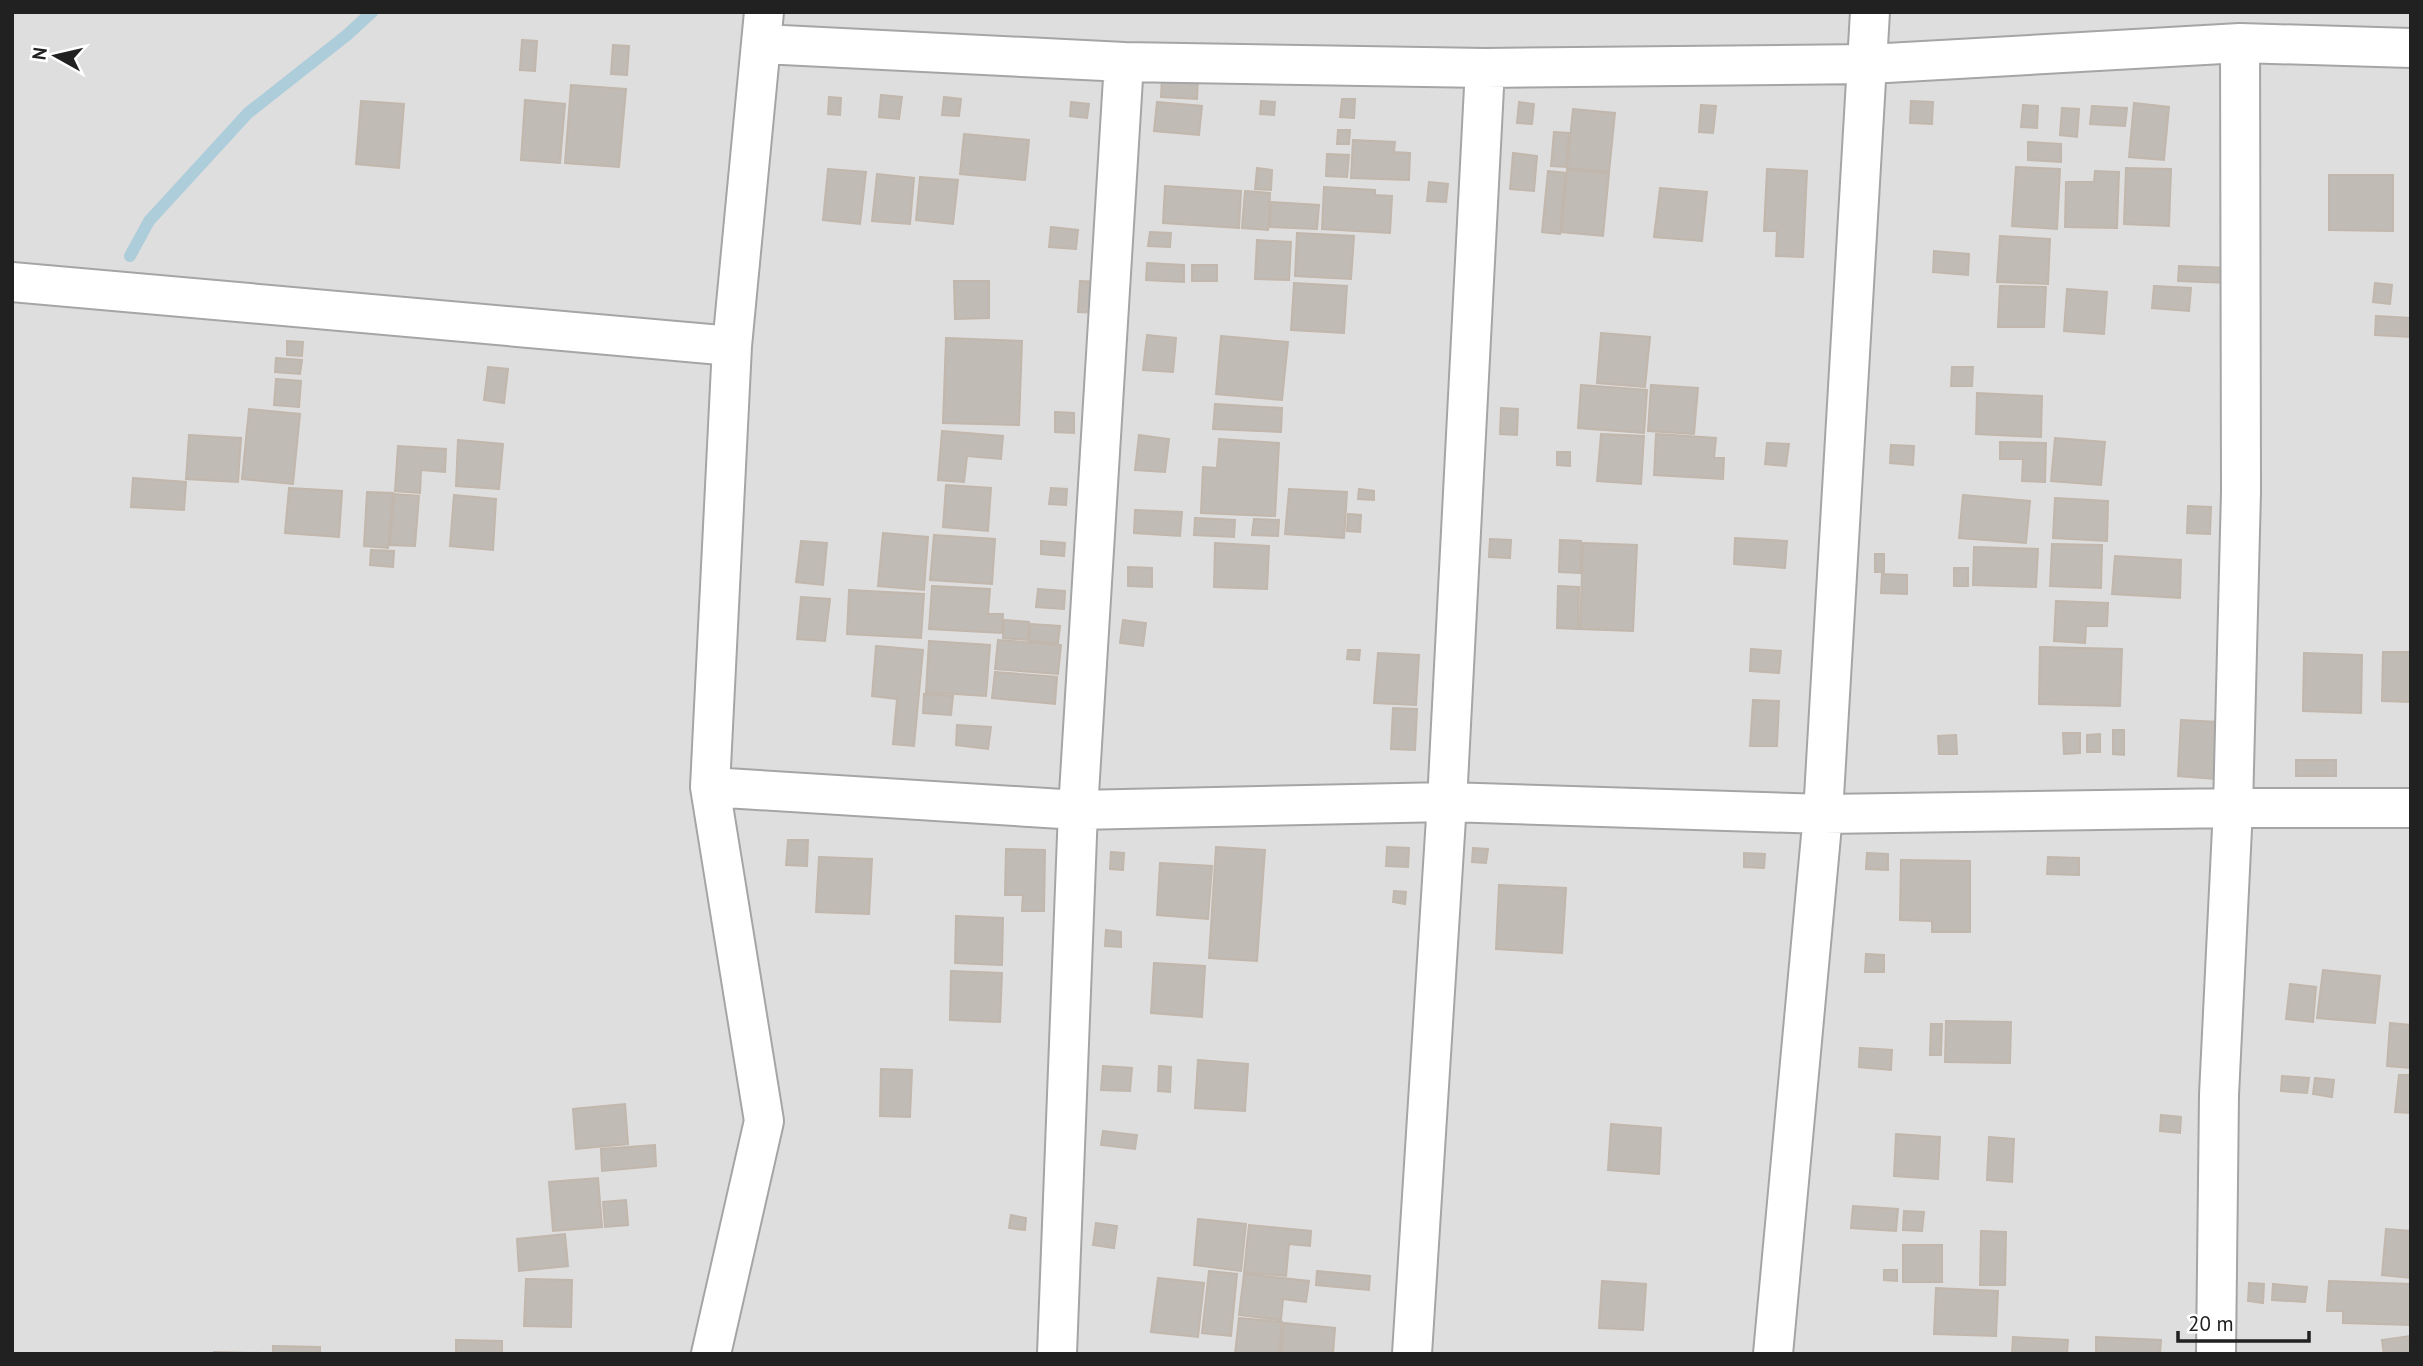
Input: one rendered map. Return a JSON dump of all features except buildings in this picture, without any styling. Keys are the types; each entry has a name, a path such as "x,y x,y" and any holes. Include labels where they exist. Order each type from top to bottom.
{"street":[{"path":"1773,1354 1823,814 1870,12"},
{"path":"711,1354 764,1122 710,787 732,346 763,28 1124,62 1485,68 1868,64 2240,43 2411,48"},
{"path":"2216,1354 2219,1095 2234,808 2241,492 2240,43"},
{"path":"1057,1354 1078,810 1124,62"},
{"path":"1412,1354 1447,802 1485,68"},
{"path":"12,282 732,346"},
{"path":"710,787 1078,810 1447,802 1823,814 2411,808"}],"shaded area":[{"path":"12,12 2411,12 2411,1354 12,1354"}],"waterway":[{"path":"130,256 149,221 248,113 372,12"}]}
